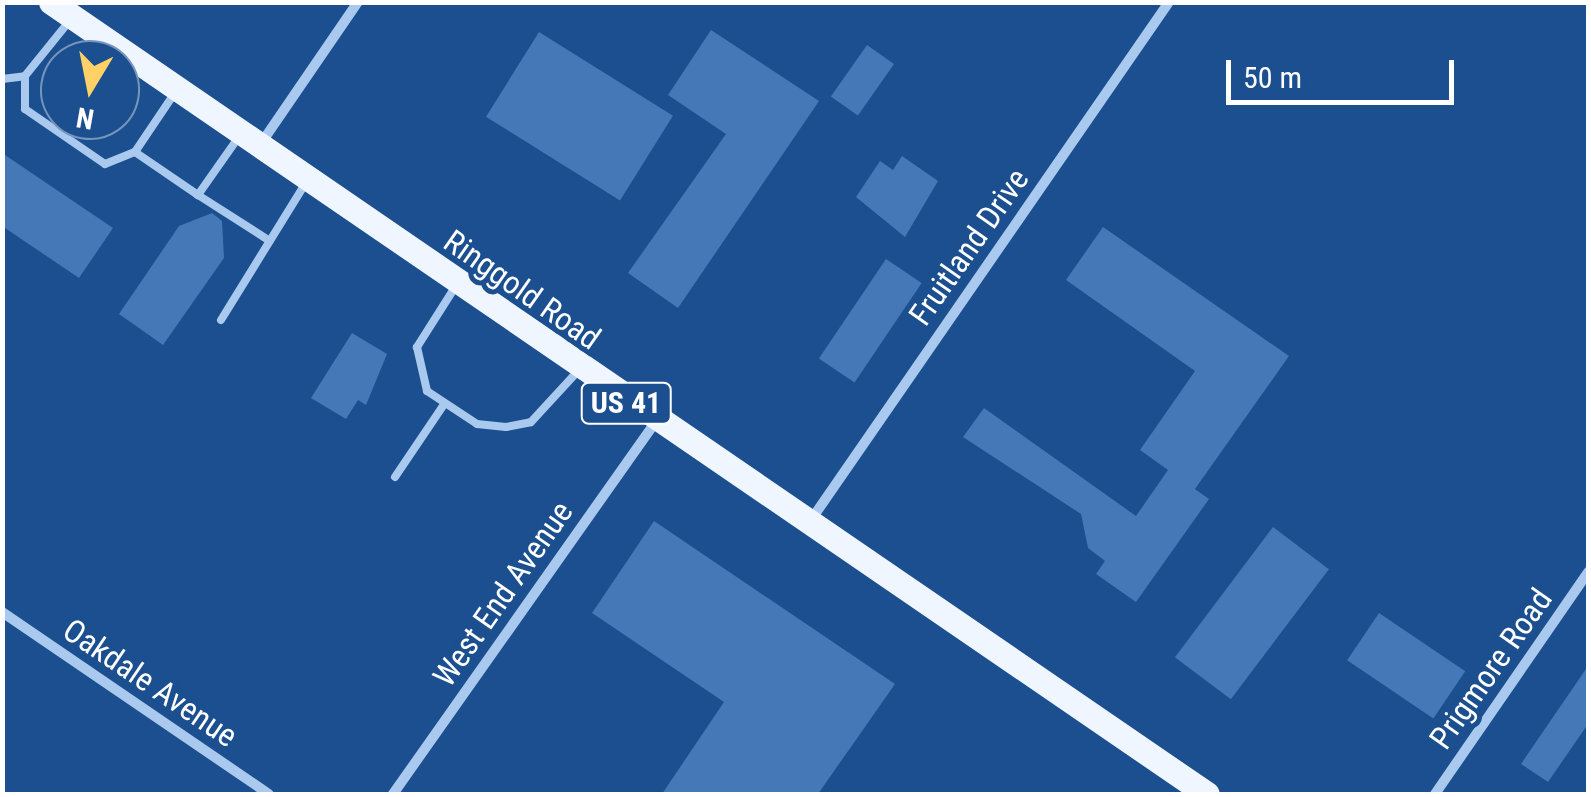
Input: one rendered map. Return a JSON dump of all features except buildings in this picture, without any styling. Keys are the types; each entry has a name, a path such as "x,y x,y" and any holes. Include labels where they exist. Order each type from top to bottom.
{"main road":[{"name":"Ringgold Road","path":"61,10 252,136 655,423 810,520 1207,794"}],"street":[{"path":"252,136 358,2"},
{"name":"Fruitland Drive","path":"810,520 1169,2"},
{"name":"West End Avenue","path":"393,794 655,423"},
{"name":"Prigmore Road","path":"1436,794 1588,572"},
{"name":"Oakdale Avenue","path":"2,612 269,794"}],"lane":[{"path":"61,10 25,76 25,109 105,164 136,152 178,88"},
{"path":"2,79 25,76"},
{"path":"198,196 252,136"},
{"path":"136,152 270,241"},
{"path":"220,320 310,177"},
{"path":"458,283 418,347 427,391 477,424 531,422 579,370"},
{"path":"395,477 445,402"}]}
